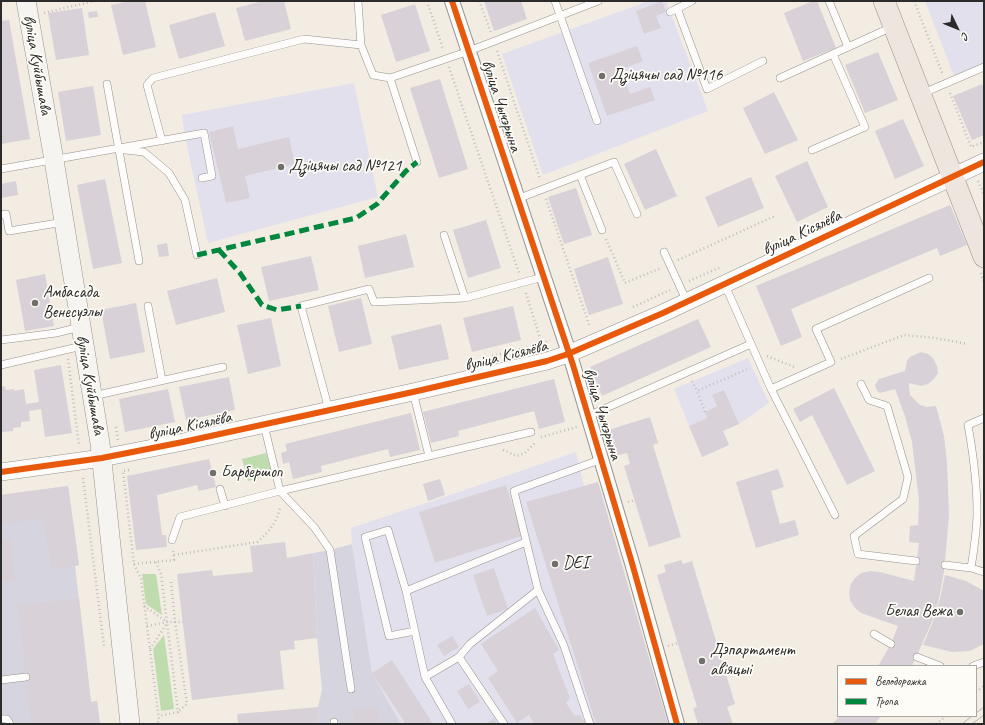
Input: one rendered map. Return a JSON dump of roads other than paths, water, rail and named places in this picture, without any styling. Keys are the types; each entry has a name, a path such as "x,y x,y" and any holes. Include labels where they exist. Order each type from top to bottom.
{"main road":[{"name":"вуліца Куйбышава","path":"26,1 54,160 102,458 130,724"},
{"path":"884,1 953,176 982,264"}],"street":[{"name":"вуліца Чычэрына","path":"452,1 602,459 677,724"},
{"name":"вуліца Кісялёва","path":"1,472 102,458 264,425 547,361 568,354 687,302 984,162"}],"lane":[{"path":"358,1 361,45 373,75 390,78 469,51 494,40 598,1"},
{"path":"555,1 597,121"},
{"path":"670,12 692,1"},
{"path":"829,1 848,47"},
{"path":"677,8 707,89 763,61"},
{"path":"780,78 894,27"},
{"path":"162,141 147,85 153,78 304,39 361,45"},
{"path":"812,150 865,127 833,54"},
{"path":"920,94 984,68"},
{"path":"390,78 417,162"},
{"path":"107,84 139,261"},
{"path":"1,169 204,133 212,176 202,178"},
{"path":"119,149 144,152 169,173 185,200 197,255"},
{"path":"517,199 614,162 637,214"},
{"path":"580,175 602,230"},
{"path":"1,215 6,214 9,231 64,222"},
{"path":"444,235 464,298"},
{"path":"664,252 687,302"},
{"path":"329,410 301,306 369,289 374,302 464,298 543,277"},
{"path":"771,389 831,362 816,329 929,278"},
{"path":"724,284 771,389 835,515"},
{"path":"148,306 162,380"},
{"path":"1,340 56,333 80,327"},
{"path":"1,365 83,345"},
{"path":"588,416 753,347"},
{"path":"92,396 223,367"},
{"path":"861,384 869,400 888,406 908,477 903,499 854,536 858,554 916,561"},
{"path":"413,392 429,456"},
{"path":"971,568 977,512 972,449 968,425 984,418"},
{"path":"264,425 280,491 314,526 330,550 351,689"},
{"path":"172,540 180,517 280,491 531,432"},
{"path":"590,724 564,646 538,590 514,491 602,459"},
{"path":"220,489 225,506"},
{"path":"414,631 389,636 364,537 388,530 406,591 425,677 452,724"},
{"path":"406,591 526,542"},
{"path":"945,565 971,568 984,572"},
{"path":"425,677 459,657 470,644 538,590"},
{"path":"874,634 891,644"},
{"path":"459,657 504,724"},
{"path":"917,657 937,665"},
{"path":"1,680 26,677"},
{"path":"1,719 7,719 10,724"}],"tram line":[{"path":"977,712 984,707"},
{"path":"972,724 984,715"},
{"path":"962,724 971,717"}],"place":[{"name":"Дзіцячы сад №116","path":"602,76"},
{"name":"Дзіцячы сад №121","path":"281,167"},
{"name":"Амбасада Венесуэлы","path":"35,303"},
{"name":"Барбершоп","path":"213,473"},
{"name":"DEI","path":"555,564"},
{"name":"Белая Вежа","path":"960,612"},
{"name":"Дэпартамент авіяцыі","path":"702,661"}]}
